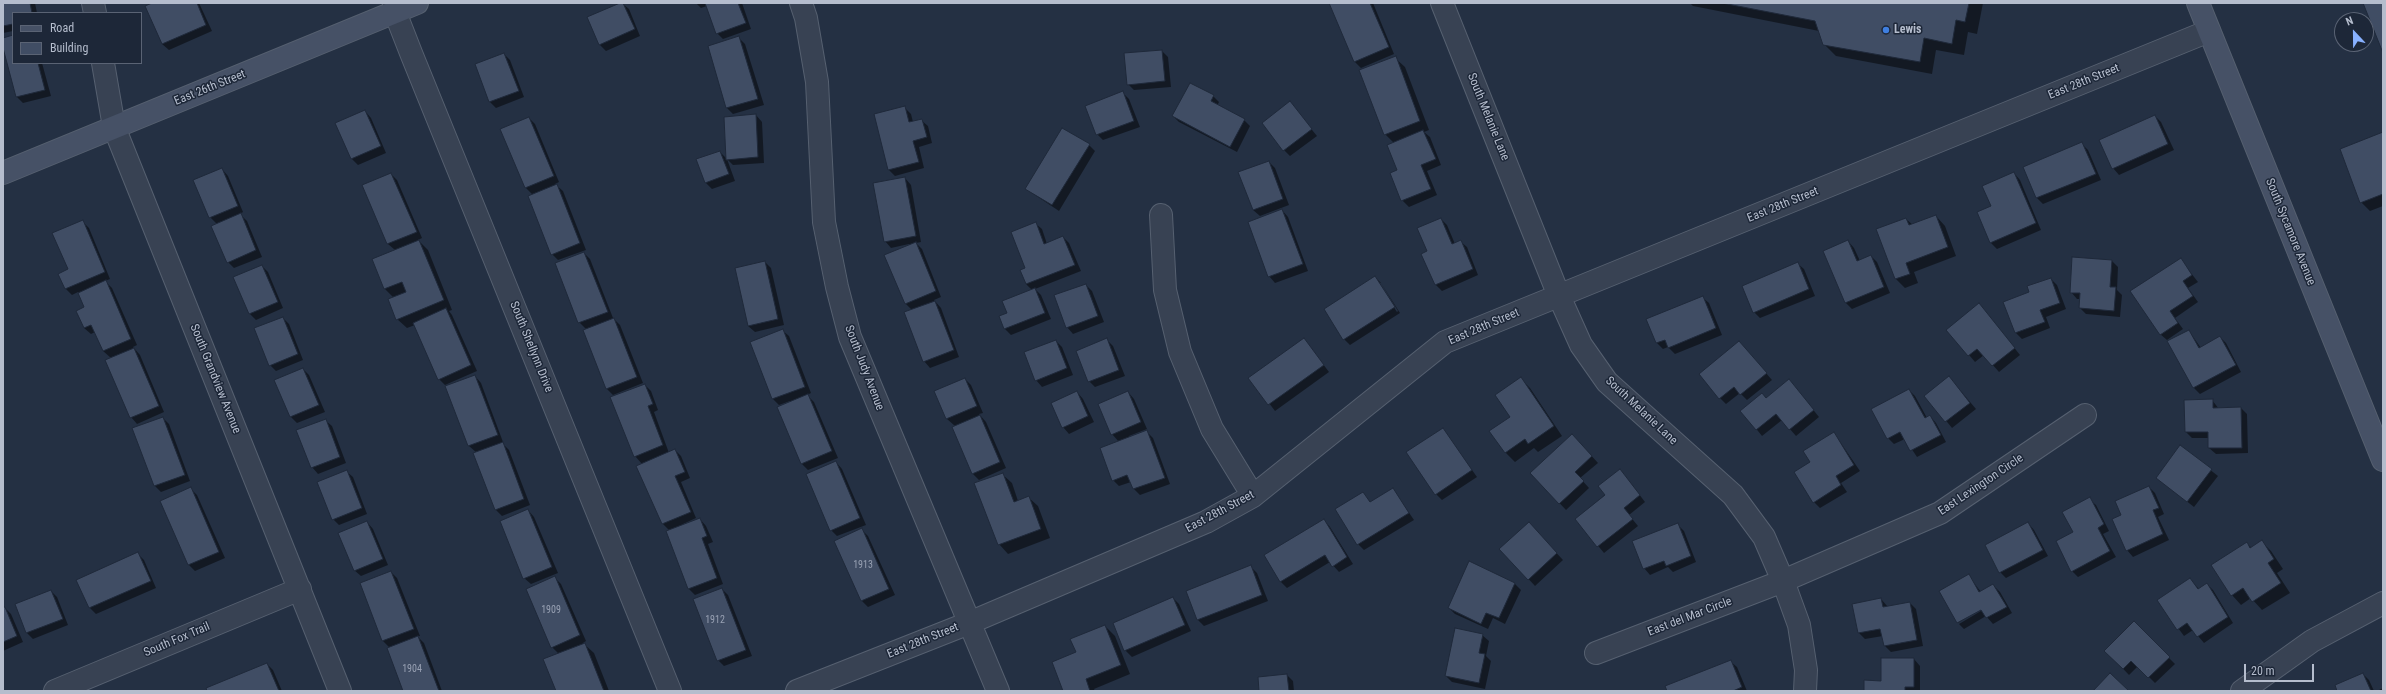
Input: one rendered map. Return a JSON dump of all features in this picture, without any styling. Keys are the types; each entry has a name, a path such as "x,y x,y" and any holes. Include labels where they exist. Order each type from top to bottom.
{"main road":[{"name":"East 26th Street","path":"3,173 395,8 418,3"},
{"name":"South Sycamore Avenue","path":"2198,3 2383,460"}],"street":[{"name":"South Judy Avenue","path":"800,3 806,18 817,82 824,222 837,287 850,336 998,691"},
{"name":"South Melanie Lane","path":"1442,3 1559,296 1581,345 1607,382 1733,495 1764,537 1783,581 1799,625 1806,670 1805,691"},
{"name":"South Shellynn Drive","path":"395,8 670,691"},
{"name":"East 28th Street","path":"797,691 969,623 1206,522 1254,496 1445,342 2209,31"},
{"name":"South Grandview Avenue","path":"103,64 114,127 340,691"},
{"path":"1161,215 1165,290 1180,352 1212,429 1254,496"},
{"name":"East Lexington Circle","path":"1783,581 1940,514 2085,415"},
{"name":"East del Mar Circle","path":"1596,653 1783,581"},
{"name":"South Fox Trail","path":"55,691 300,589"},
{"path":"2242,691 2312,641 2383,604"}],"building":[{"path":"3,3 30,3 32,12 12,12 12,24 3,26"},
{"path":"152,3 197,3 206,25 162,44 145,6"},
{"path":"623,3 635,29 599,45 587,17"},
{"path":"705,3 738,3 746,23 716,34"},
{"path":"1329,3 1370,3 1389,47 1354,62"},
{"name":"Lewis","path":"1722,3 1969,3 1965,22 1956,20 1952,44 1924,38 1920,62 1823,45 1815,21"},
{"path":"2363,3 2383,3 2383,53 2374,30 2374,12 2367,12"},
{"path":"12,35 12,64 38,64 45,90 16,97 3,48 3,38"},
{"path":"739,36 758,99 726,108 708,46"},
{"path":"1162,50 1165,81 1127,85 1124,53"},
{"path":"504,53 519,91 489,102 475,64"},
{"path":"1396,56 1420,121 1384,135 1359,70"},
{"path":"1190,83 1214,95 1211,101 1245,119 1230,147 1172,116"},
{"path":"1123,91 1134,121 1096,135 1085,106"},
{"path":"1290,101 1312,129 1283,151 1262,123"},
{"path":"905,106 909,122 922,119 927,137 913,141 919,162 888,170 874,114"},
{"path":"365,110 381,146 351,159 335,123"},
{"path":"756,114 758,157 726,160 724,117"},
{"path":"2155,115 2168,144 2112,169 2099,140"},
{"path":"529,117 554,176 525,188 500,129"},
{"path":"1062,128 1090,144 1052,205 1025,189"},
{"path":"1423,130 1436,159 1421,165 1431,189 1401,201 1390,173 1397,170 1387,145"},
{"path":"2383,132 2383,194 2360,203 2340,149"},
{"path":"2082,142 2096,174 2036,198 2023,167"},
{"path":"720,151 729,174 705,183 696,159"},
{"path":"1269,161 1283,199 1253,210 1238,172"},
{"path":"222,168 238,206 209,218 193,180"},
{"path":"2014,172 2036,223 1990,243 1977,212 1991,206 1982,186"},
{"path":"391,173 417,232 387,244 362,185"},
{"path":"905,177 916,236 884,242 873,183"},
{"path":"557,184 580,243 551,255 528,196"},
{"path":"1282,209 1303,264 1268,277 1248,222"},
{"path":"241,213 256,250 227,263 211,226"},
{"path":"1936,215 1948,247 1906,263 1910,274 1895,279 1876,229 1906,218 1909,225"},
{"path":"1441,218 1452,244 1461,240 1473,269 1435,285 1421,254 1427,251 1417,228"},
{"path":"83,220 105,272 65,289 58,274 68,269 52,233"},
{"path":"1036,222 1044,244 1063,236 1075,265 1026,284 1020,270 1025,268 1011,232"},
{"path":"419,240 444,300 396,320 388,299 406,292 402,282 384,289 372,259"},
{"path":"1848,240 1857,261 1871,255 1884,287 1845,303 1823,251"},
{"path":"916,242 936,291 905,304 884,255"},
{"path":"584,252 608,312 578,323 555,263"},
{"path":"2072,257 2112,260 2110,287 2116,287 2114,311 2079,308 2080,293 2070,293"},
{"path":"2181,258 2192,275 2183,281 2193,296 2170,311 2178,323 2160,335 2130,291"},
{"path":"765,261 778,319 748,326 735,268"},
{"path":"1798,262 1809,289 1753,313 1742,286"},
{"path":"262,265 278,302 249,314 233,277"},
{"path":"1375,276 1395,307 1343,340 1324,309"},
{"path":"2051,278 2060,303 2040,310 2045,322 2015,333 2003,302 2029,292 2027,286"},
{"path":"106,280 131,339 103,351 91,325 84,328 76,311 84,307 78,293"},
{"path":"1086,284 1098,316 1066,328 1054,295"},
{"path":"1035,288 1045,313 1004,329 999,316 1007,313 1002,301"},
{"path":"1703,296 1716,328 1668,348 1665,340 1656,343 1646,319"},
{"path":"935,301 954,350 923,362 904,312"},
{"path":"1979,303 2015,348 1992,366 1977,349 1968,356 1946,330"},
{"path":"446,308 471,365 438,380 413,323"},
{"path":"283,317 298,354 269,366 254,328"},
{"path":"614,318 637,377 606,389 583,330"},
{"path":"783,329 805,387 772,399 750,342"},
{"path":"2189,330 2199,348 2220,336 2236,365 2193,388 2167,341"},
{"path":"1107,338 1119,370 1088,382 1076,351"},
{"path":"1304,338 1324,365 1268,405 1248,378"},
{"path":"1056,340 1067,368 1035,381 1024,352"},
{"path":"1739,341 1767,373 1740,395 1734,387 1719,399 1699,374"},
{"path":"134,348 159,406 130,418 105,360"},
{"path":"303,368 319,405 290,417 274,380"},
{"path":"475,375 498,435 468,446 445,386"},
{"path":"1949,376 1970,403 1945,422 1924,396"},
{"path":"1521,377 1554,426 1528,444 1525,439 1505,453 1489,431 1510,417 1495,395"},
{"path":"965,378 977,406 946,419 934,391"},
{"path":"1789,379 1814,410 1789,430 1776,414 1756,430 1740,411 1762,393 1766,398"},
{"path":"645,384 653,404 648,406 663,445 634,457 610,397"},
{"path":"1909,389 1925,418 1930,415 1941,435 1910,451 1900,432 1887,439 1871,409"},
{"path":"1077,391 1088,416 1062,428 1051,403"},
{"path":"1128,391 1141,422 1111,435 1098,404"},
{"path":"808,394 832,451 801,464 777,407"},
{"path":"2213,399 2213,408 2241,407 2242,448 2208,448 2208,432 2185,432 2184,400"},
{"path":"980,415 1000,462 972,474 952,427"},
{"path":"163,417 185,475 154,486 132,428"},
{"path":"326,419 340,457 311,468 296,430"},
{"path":"1443,428 1472,470 1435,495 1406,452"},
{"path":"1147,430 1165,478 1133,489 1127,475 1112,481 1100,448"},
{"path":"1834,432 1854,465 1836,476 1841,485 1813,503 1794,472 1810,462 1803,451"},
{"path":"1572,434 1592,456 1575,472 1584,481 1559,504 1530,473"},
{"path":"503,442 524,499 495,510 473,453"},
{"path":"2180,445 2212,469 2187,502 2156,478"},
{"path":"675,449 685,472 675,476 691,512 662,524 636,466"},
{"path":"836,461 860,518 830,531 806,474"},
{"path":"1620,469 1640,495 1624,508 1633,519 1597,547 1575,519 1605,495 1598,486"},
{"path":"347,470 362,508 332,520 317,482"},
{"path":"1003,473 1014,502 1029,496 1041,529 998,545 974,483"},
{"path":"2149,486 2159,508 2153,510 2163,534 2126,551 2112,519 2121,515 2115,501"},
{"path":"191,487 219,552 188,565 160,501"},
{"path":"1393,488 1409,513 1357,545 1335,509 1363,492 1370,502"},
{"path":"2090,497 2104,524 2098,528 2110,551 2071,572 2056,541 2073,532 2062,512"},
{"path":"528,509 552,567 523,579 500,521"},
{"path":"700,518 707,536 702,538 717,578 688,589 666,531"},
{"path":"1324,519 1347,557 1332,567 1325,555 1280,582 1264,555"},
{"path":"367,521 383,559 354,571 338,533"},
{"path":"1529,522 1557,553 1528,580 1499,549"},
{"path":"2028,522 2043,550 1999,573 1985,545"},
{"path":"1678,523 1691,556 1666,566 1664,561 1643,569 1632,541"},
{"path":"862,528 889,589 861,601 834,541"},
{"path":"2262,540 2274,559 2268,563 2281,583 2252,602 2243,588 2231,596 2211,565 2247,542 2250,548"},
{"path":"138,552 151,581 89,608 76,580"},
{"path":"1469,561 1515,583 1499,618 1486,613 1481,624 1448,608"},
{"path":"1251,565 1262,595 1197,620 1186,591"},
{"path":"391,571 414,629 382,641 360,583"},
{"path":"1969,574 1979,592 1993,584 2007,607 1986,618 1981,610 1957,623 1939,591"},
{"path":"555,576 580,635 551,648 526,589"},
{"path":"2190,578 2198,589 2207,583 2228,617 2197,637 2187,623 2177,630 2157,600"},
{"path":"722,588 746,650 717,661 693,599"},
{"path":"51,590 63,619 26,633 15,604"},
{"path":"1173,597 1185,625 1124,651 1113,623"},
{"path":"1881,598 1883,607 1910,602 1917,640 1884,646 1880,629 1858,633 1852,604"},
{"path":"3,607 5,607 17,636 3,642"},
{"path":"2134,621 2170,657 2148,678 2131,661 2123,669 2104,651"},
{"path":"1105,625 1121,665 1086,679 1090,691 1063,691 1052,662 1076,652 1070,639"},
{"path":"1455,628 1483,634 1479,653 1485,654 1479,683 1445,676"},
{"path":"418,636 439,691 403,691 387,648"},
{"path":"585,643 604,691 556,691 543,659"},
{"path":"1881,658 1914,658 1914,687 1905,687 1905,691 1864,691 1864,680 1881,681"},
{"path":"1731,660 1742,687 1733,691 1667,691 1665,686"},
{"path":"267,663 279,691 207,691 206,688"},
{"path":"2110,673 2129,691 2093,691"},
{"path":"2363,673 2371,691 2337,691 2335,685"},
{"path":"1287,674 1289,691 1259,691 1258,677"}],"place":[{"name":"Lewis","path":"1886,30"}]}
